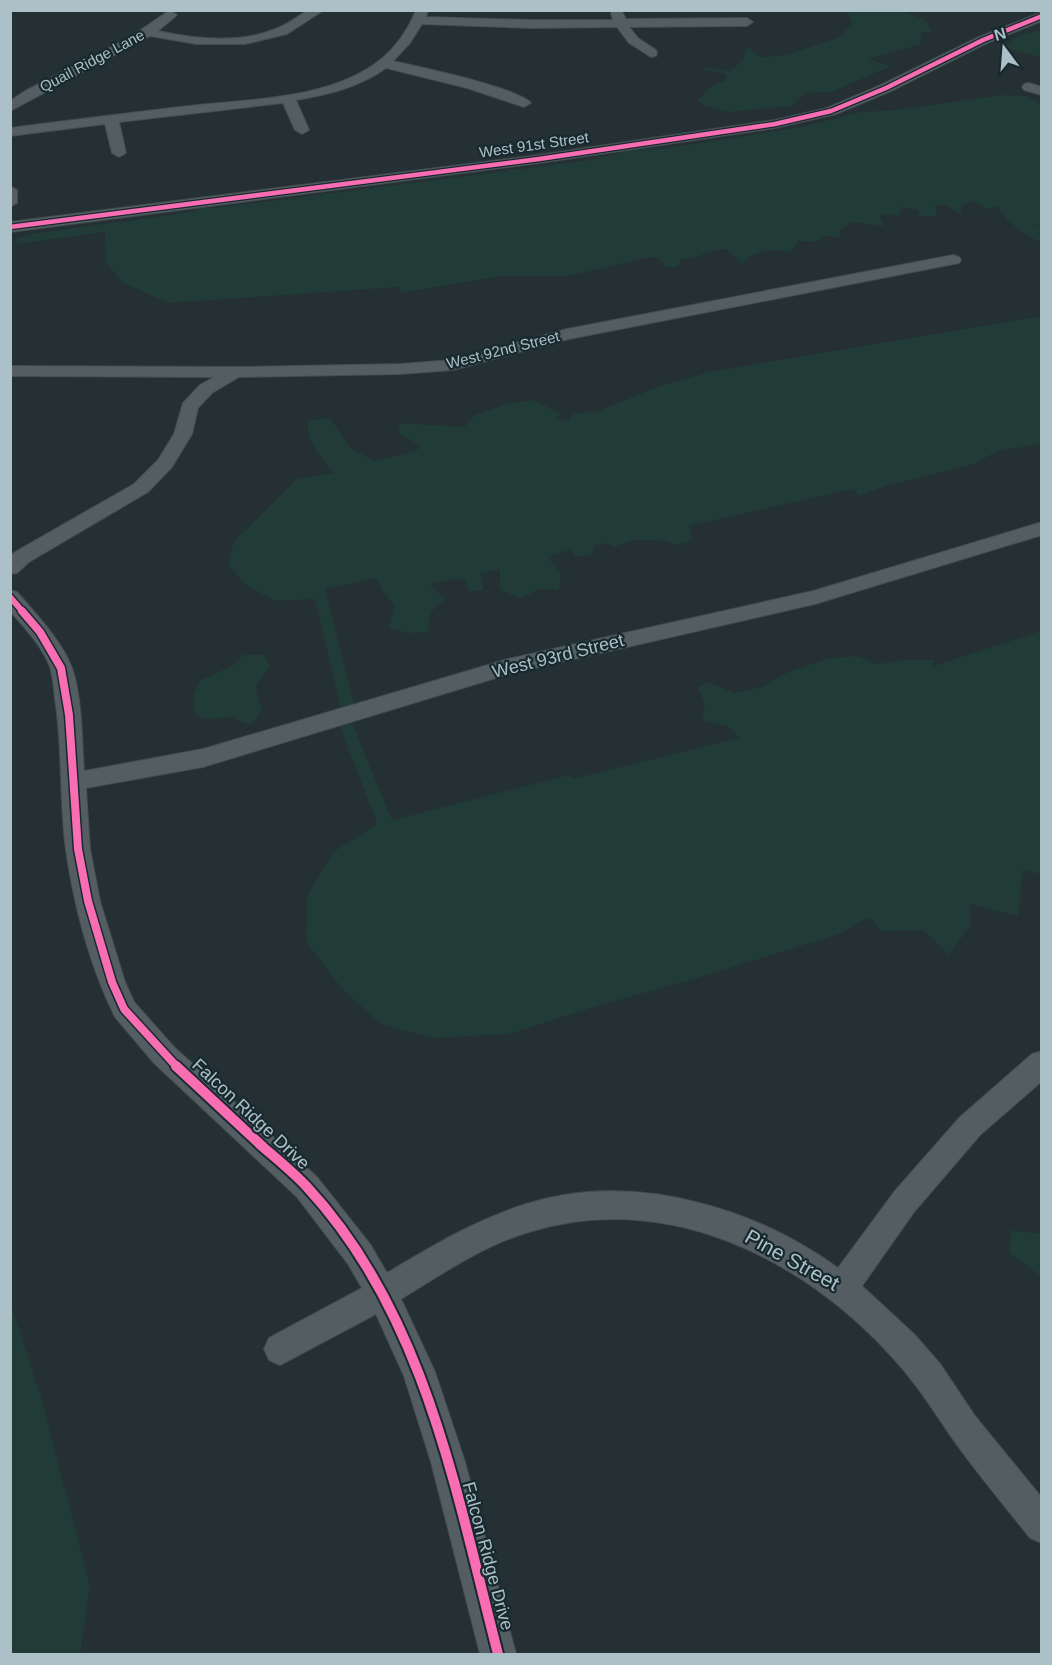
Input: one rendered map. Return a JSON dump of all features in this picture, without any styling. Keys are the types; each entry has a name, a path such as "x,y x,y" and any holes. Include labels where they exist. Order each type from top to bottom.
{"street":[{"path":"148,32 171,38 216,41 277,33 318,10"},
{"path":"615,10 631,39 651,53"},
{"name":"Quail Ridge Lane","path":"10,107 148,32 171,15"},
{"path":"10,132 288,98 330,89 364,76 383,63 404,41 420,15 482,24 621,24 698,16 747,22"},
{"name":"West 91st Street","path":"10,228 539,159 775,124 842,106 886,88 983,40 1041,16"},
{"path":"383,63 438,76 524,103"},
{"path":"288,98 302,130"},
{"path":"111,119 120,153"},
{"path":"10,190 10,203"},
{"name":"West 92nd Street","path":"10,371 236,372 400,369 453,365 567,334 953,260"},
{"path":"167,372 189,407"},
{"path":"14,562 141,488 165,463 183,434 189,407 206,389 236,372"},
{"name":"West 93rd Street","path":"75,781 204,758 508,667 815,597 1041,528"},
{"name":"Falcon Ridge Drive","path":"11,597 40,632 61,668 69,715 78,849 88,901 112,982 124,1009 164,1055 307,1187 359,1254 382,1293 419,1372 448,1462 498,1654"},
{"path":"843,1287 904,1202 970,1126 1041,1063"},
{"name":"Pine Street","path":"382,1293 454,1249 494,1230 526,1218 591,1205 657,1209 693,1215 729,1226 769,1242 806,1262 843,1287 868,1310 932,1377 964,1426 1041,1526"},
{"path":"280,1349 382,1293"}],"green space":[{"path":"857,10 901,11 924,19 932,31 921,33 921,44 868,59 891,66 831,92 805,93 791,106 728,112 703,105 698,100 711,86 726,80 726,74 705,70 705,67 730,71 743,60 746,49 749,47 761,58 789,54 838,38 852,24 848,13"},
{"path":"1041,30 1041,57 1001,47 1011,43 1018,35"},
{"path":"1003,95 1026,96 1041,104 1041,227 1032,223 1041,229 1041,243 1020,231 997,206 987,209 972,201 960,208 962,216 947,205 935,206 937,216 919,216 919,210 902,207 899,216 881,214 880,218 884,226 851,222 839,231 840,238 826,236 817,242 798,241 792,252 765,251 753,255 742,264 726,249 681,259 678,267 666,267 658,258 651,257 568,276 500,276 401,293 399,287 168,303 122,282 106,262 105,232 16,244 17,238 32,234 197,211 198,208 216,208 591,160 632,150 661,149 802,127 860,112 895,110"},
{"path":"1041,316 1041,444 997,451 975,464 885,486 860,496 852,489 689,526 693,540 675,545 666,541 634,540 614,547 607,543 595,545 592,555 576,557 571,550 553,554 550,560 561,573 559,590 539,589 521,598 500,590 500,569 480,574 484,590 468,591 466,580 454,579 430,584 445,599 431,612 427,632 409,633 389,628 394,606 381,589 377,578 325,589 354,705 341,709 315,599 276,601 247,586 228,565 234,541 298,478 334,473 311,442 307,428 308,421 330,418 350,448 375,461 416,451 421,445 400,435 398,423 464,427 475,415 507,404 534,400 559,413 556,421 569,420 573,414 598,411 660,386 709,372"},
{"path":"1041,631 1041,874 1023,870 1018,916 970,904 970,926 949,955 923,930 880,931 870,917 839,934 510,1034 433,1038 381,1024 343,990 306,942 307,896 333,852 377,824 340,726 352,723 392,820 569,775 572,779 739,738 729,727 702,720 704,703 697,687 709,682 734,693 762,687 786,673 827,659 855,656 878,664 904,660 935,660 931,667"},
{"path":"243,655 264,655 270,666 255,687 262,708 255,721 249,725 231,717 204,719 194,713 194,695 199,681 234,665"},
{"path":"1011,1230 1041,1234 1041,1276 1009,1253"},
{"path":"11,1305 43,1403 90,1587 80,1654 11,1654"}],"cycle path":[{"path":"10,227 539,159 775,124 831,111 886,88 983,40 1042,16"},
{"path":"10,597 40,632 61,668 69,715 78,849 88,901 112,982 124,1009 164,1055 307,1187 359,1254 382,1293 419,1372 448,1462 498,1654"}]}
